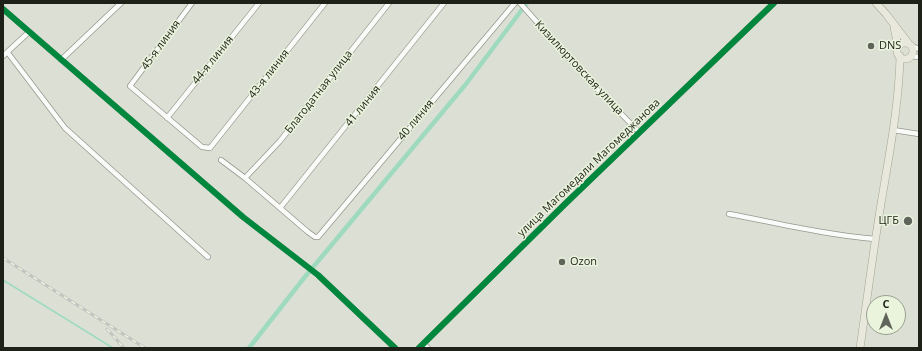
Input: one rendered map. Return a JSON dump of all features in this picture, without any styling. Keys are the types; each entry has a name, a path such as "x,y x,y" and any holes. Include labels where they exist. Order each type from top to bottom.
{"main road":[{"path":"876,3 913,50 900,76"},
{"path":"860,348 900,76 900,56 897,52 898,47 894,25"},
{"path":"898,47 905,43 910,45"},
{"path":"900,56 904,58 909,57"}],"street":[{"path":"61,60 121,3"},
{"name":"45-я линия","path":"167,118 130,86 192,3"},
{"name":"44-я линия","path":"167,118 259,3"},
{"name":"43-я линия","path":"167,118 202,147 210,148 325,3"},
{"name":"Благодатная улица","path":"245,178 280,141 389,3"},
{"name":"41 линия","path":"280,208 444,3"},
{"name":"40 линия","path":"280,208 308,232 315,237 318,237 515,3"},
{"name":"Кизилюртовская улица","path":"520,3 592,84 639,132"},
{"name":"улица Магомедали Магомеджановa","path":"419,348 639,132 774,3"},
{"path":"3,10 243,218 318,275 395,348"},
{"path":"3,56 29,32"},
{"path":"910,45 919,49"},
{"path":"8,52 66,128 208,257"},
{"path":"909,57 919,57"},
{"path":"893,130 919,134"},
{"path":"221,160 280,208"},
{"path":"729,214 799,228 875,239"},
{"path":"424,344 428,348"}],"waterway":[{"path":"249,348 304,278 466,84 527,3"},
{"path":"3,280 113,348"}],"railway":[{"path":"3,258 145,348"},
{"path":"107,329 124,348"}],"cycle path":[{"path":"419,348 564,205 774,3"},
{"path":"3,9 243,217 318,275 395,348"}],"place":[{"name":"DNS","path":"871,46"},
{"name":"ЦГБ","path":"908,221"},
{"name":"Ozon","path":"562,262"}]}
